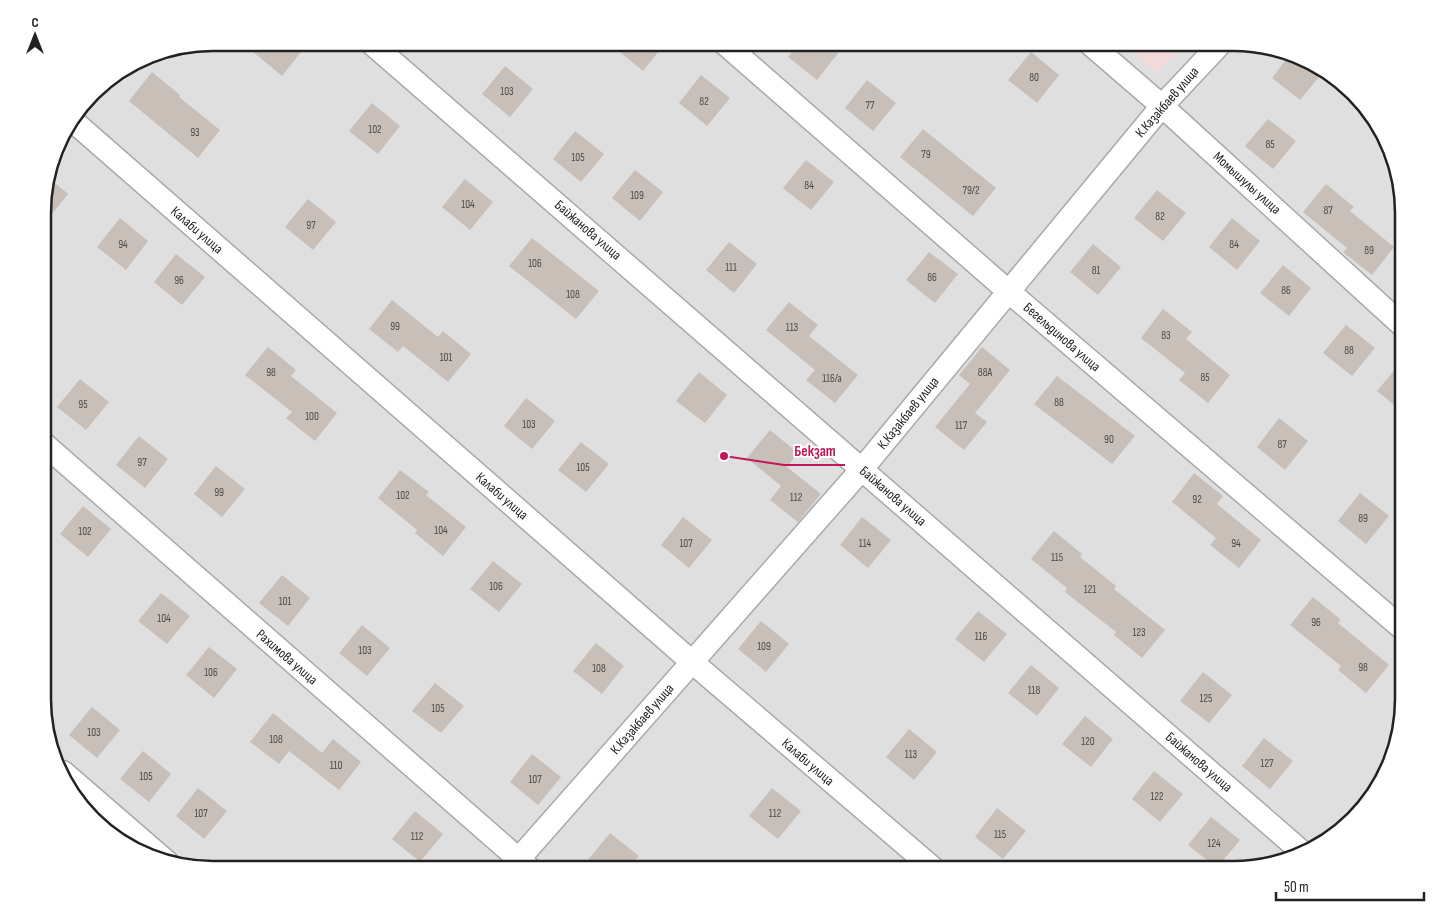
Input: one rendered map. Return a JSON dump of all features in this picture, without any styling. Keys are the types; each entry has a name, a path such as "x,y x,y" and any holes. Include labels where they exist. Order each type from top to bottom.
{"street":[{"name":"Бегельдинова улица","path":"735,51 1008,291 1394,621"},
{"name":"Момышулы улица","path":"1099,51 1394,318"},
{"name":"К.Казакбаев улица","path":"524,861 692,662 862,469 1162,106 1213,51"},
{"name":"Байжанова улица","path":"382,52 1297,847"},
{"name":"Калаби улица","path":"78,125 692,662 924,860"},
{"name":"Рахимова улица","path":"51,450 514,861"},
{"path":"75,783 150,847"}],"shaded area":[{"path":"1131,51 1178,51 1157,73"},
{"path":"1233,51 1264,54 1285,60 1323,79 1340,91 1373,132 1389,171 1394,203 1394,709 1392,730 1386,751 1367,789 1347,813 1314,839 1275,855 1243,860 213,861 182,858 161,852 123,833 91,806 79,789 64,761 57,741 53,720 51,699 51,213 53,192 60,161 73,132 91,106 106,91 132,73 151,64 182,54 203,52"}],"building":[{"path":"792,51 839,52 817,80 788,57"},
{"path":"253,52 301,52 282,76"},
{"path":"620,52 658,52 643,71"},
{"path":"1031,52 1059,75 1037,103 1008,80"},
{"path":"1286,60 1319,77 1300,100 1272,78"},
{"path":"505,66 533,89 510,117 482,94"},
{"path":"152,72 220,130 198,158 129,101"},
{"path":"701,75 730,98 707,126 679,103"},
{"path":"867,80 896,103 873,131 845,108"},
{"path":"372,103 400,126 378,154 349,131"},
{"path":"1268,119 1296,141 1273,169 1245,146"},
{"path":"923,129 996,188 973,216 900,157"},
{"path":"575,131 604,154 581,182 553,159"},
{"path":"806,160 834,182 811,210 783,188"},
{"path":"635,170 663,192 640,221 612,198"},
{"path":"465,179 493,202 470,230 442,207"},
{"path":"55,183 68,194 51,215"},
{"path":"1326,184 1354,207 1350,211 1394,247 1372,275 1343,252 1347,248 1303,212"},
{"path":"1157,190 1186,213 1163,241 1134,218"},
{"path":"308,199 336,222 313,250 285,227"},
{"path":"120,218 148,241 126,270 97,247"},
{"path":"1232,218 1260,241 1237,270 1209,247"},
{"path":"532,238 599,291 576,319 509,266"},
{"path":"729,242 757,264 734,293 706,270"},
{"path":"1093,244 1121,267 1098,295 1070,272"},
{"path":"929,252 958,274 935,303 906,280"},
{"path":"176,254 205,277 182,305 154,282"},
{"path":"1283,265 1311,288 1289,316 1260,293"},
{"path":"392,300 438,337 443,331 471,354 448,382 403,346 398,352 369,329"},
{"path":"789,302 818,325 809,336 858,375 835,403 806,380 815,370 766,330"},
{"path":"1163,309 1192,332 1186,339 1230,375 1208,403 1179,380 1185,373 1141,338"},
{"path":"1346,325 1375,348 1352,376 1323,353"},
{"path":"268,347 296,370 291,376 337,413 315,441 286,418 292,412 245,375"},
{"path":"982,347 1010,370 975,413 987,422 964,450 935,427 970,384 959,375"},
{"path":"1394,371 1394,405 1377,391"},
{"path":"699,372 727,395 705,423 676,401"},
{"path":"1057,376 1135,436 1112,464 1034,404"},
{"path":"80,379 109,402 86,430 57,407"},
{"path":"526,398 555,421 532,449 504,426"},
{"path":"1279,418 1308,441 1285,470 1257,447"},
{"path":"770,430 798,453 787,467 821,494 798,522 770,500 781,486 747,458"},
{"path":"139,436 168,459 145,488 116,465"},
{"path":"581,442 609,464 586,492 558,470"},
{"path":"216,466 245,489 222,517 194,494"},
{"path":"400,470 429,492 426,495 466,527 443,556 415,533 417,530 378,498"},
{"path":"1194,473 1223,496 1217,504 1261,540 1239,568 1210,545 1216,538 1172,502"},
{"path":"1360,493 1389,516 1366,544 1338,521"},
{"path":"83,506 111,529 88,557 60,534"},
{"path":"683,517 712,540 689,568 661,545"},
{"path":"862,517 891,540 868,568 840,545"},
{"path":"1054,531 1082,554 1080,557 1116,586 1114,589 1165,630 1142,658 1114,635 1116,632 1065,592 1067,588 1031,559"},
{"path":"493,561 522,584 499,612 470,589"},
{"path":"282,575 310,598 288,626 259,603"},
{"path":"161,593 190,616 167,644 138,621"},
{"path":"1313,597 1341,620 1338,623 1389,665 1366,693 1338,670 1341,666 1290,625"},
{"path":"978,611 1007,634 984,662 955,639"},
{"path":"761,621 789,644 766,672 738,649"},
{"path":"362,625 390,648 367,676 339,653"},
{"path":"596,643 624,666 602,694 573,671"},
{"path":"209,647 237,669 214,698 186,675"},
{"path":"1031,665 1059,688 1037,716 1008,693"},
{"path":"1203,672 1232,695 1209,723 1180,701"},
{"path":"435,683 464,706 441,733 412,711"},
{"path":"92,707 120,730 97,758 69,735"},
{"path":"273,713 322,753 333,739 361,762 339,790 289,751 279,764 250,742"},
{"path":"1085,716 1113,739 1091,767 1062,744"},
{"path":"909,729 937,752 914,780 886,757"},
{"path":"1264,738 1293,761 1270,789 1242,766"},
{"path":"143,751 171,774 149,802 120,779"},
{"path":"532,754 561,777 538,805 510,782"},
{"path":"1154,771 1183,794 1160,822 1132,799"},
{"path":"198,788 227,811 204,839 176,816"},
{"path":"772,788 801,811 778,839 749,816"},
{"path":"997,808 1026,831 1003,859 975,837"},
{"path":"415,811 443,834 421,861 392,839"},
{"path":"1211,817 1240,840 1224,860 1207,860 1188,845"},
{"path":"610,833 639,856 635,861 587,861"}],"place":[{"name":"Бекзат","path":"724,456"}]}
